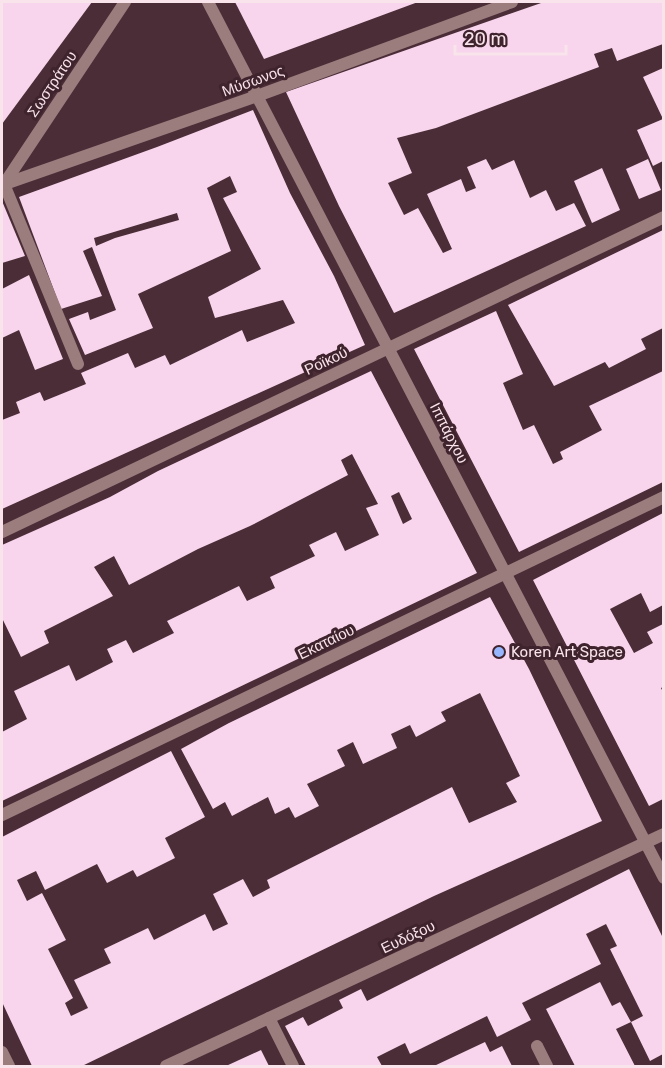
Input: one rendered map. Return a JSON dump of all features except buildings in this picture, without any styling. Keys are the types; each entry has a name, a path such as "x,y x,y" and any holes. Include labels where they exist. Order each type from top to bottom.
{"street":[{"name":"Σωστράτου","path":"3,184 125,2"},
{"name":"Ιππάρχου","path":"208,2 663,878"},
{"name":"Μύσωνος","path":"3,184 257,96 512,2"},
{"path":"3,184 78,364"},
{"name":"Ροϊκού","path":"2,532 663,217"},
{"name":"Εκαταίου","path":"2,815 663,496"},
{"name":"Ευδόξου","path":"166,1066 663,834"},
{"path":"269,1018 293,1066"},
{"path":"537,1046 548,1066"},
{"path":"2,1052 9,1066"}],"place":[{"name":"Koren Art Space","path":"499,652"}]}
